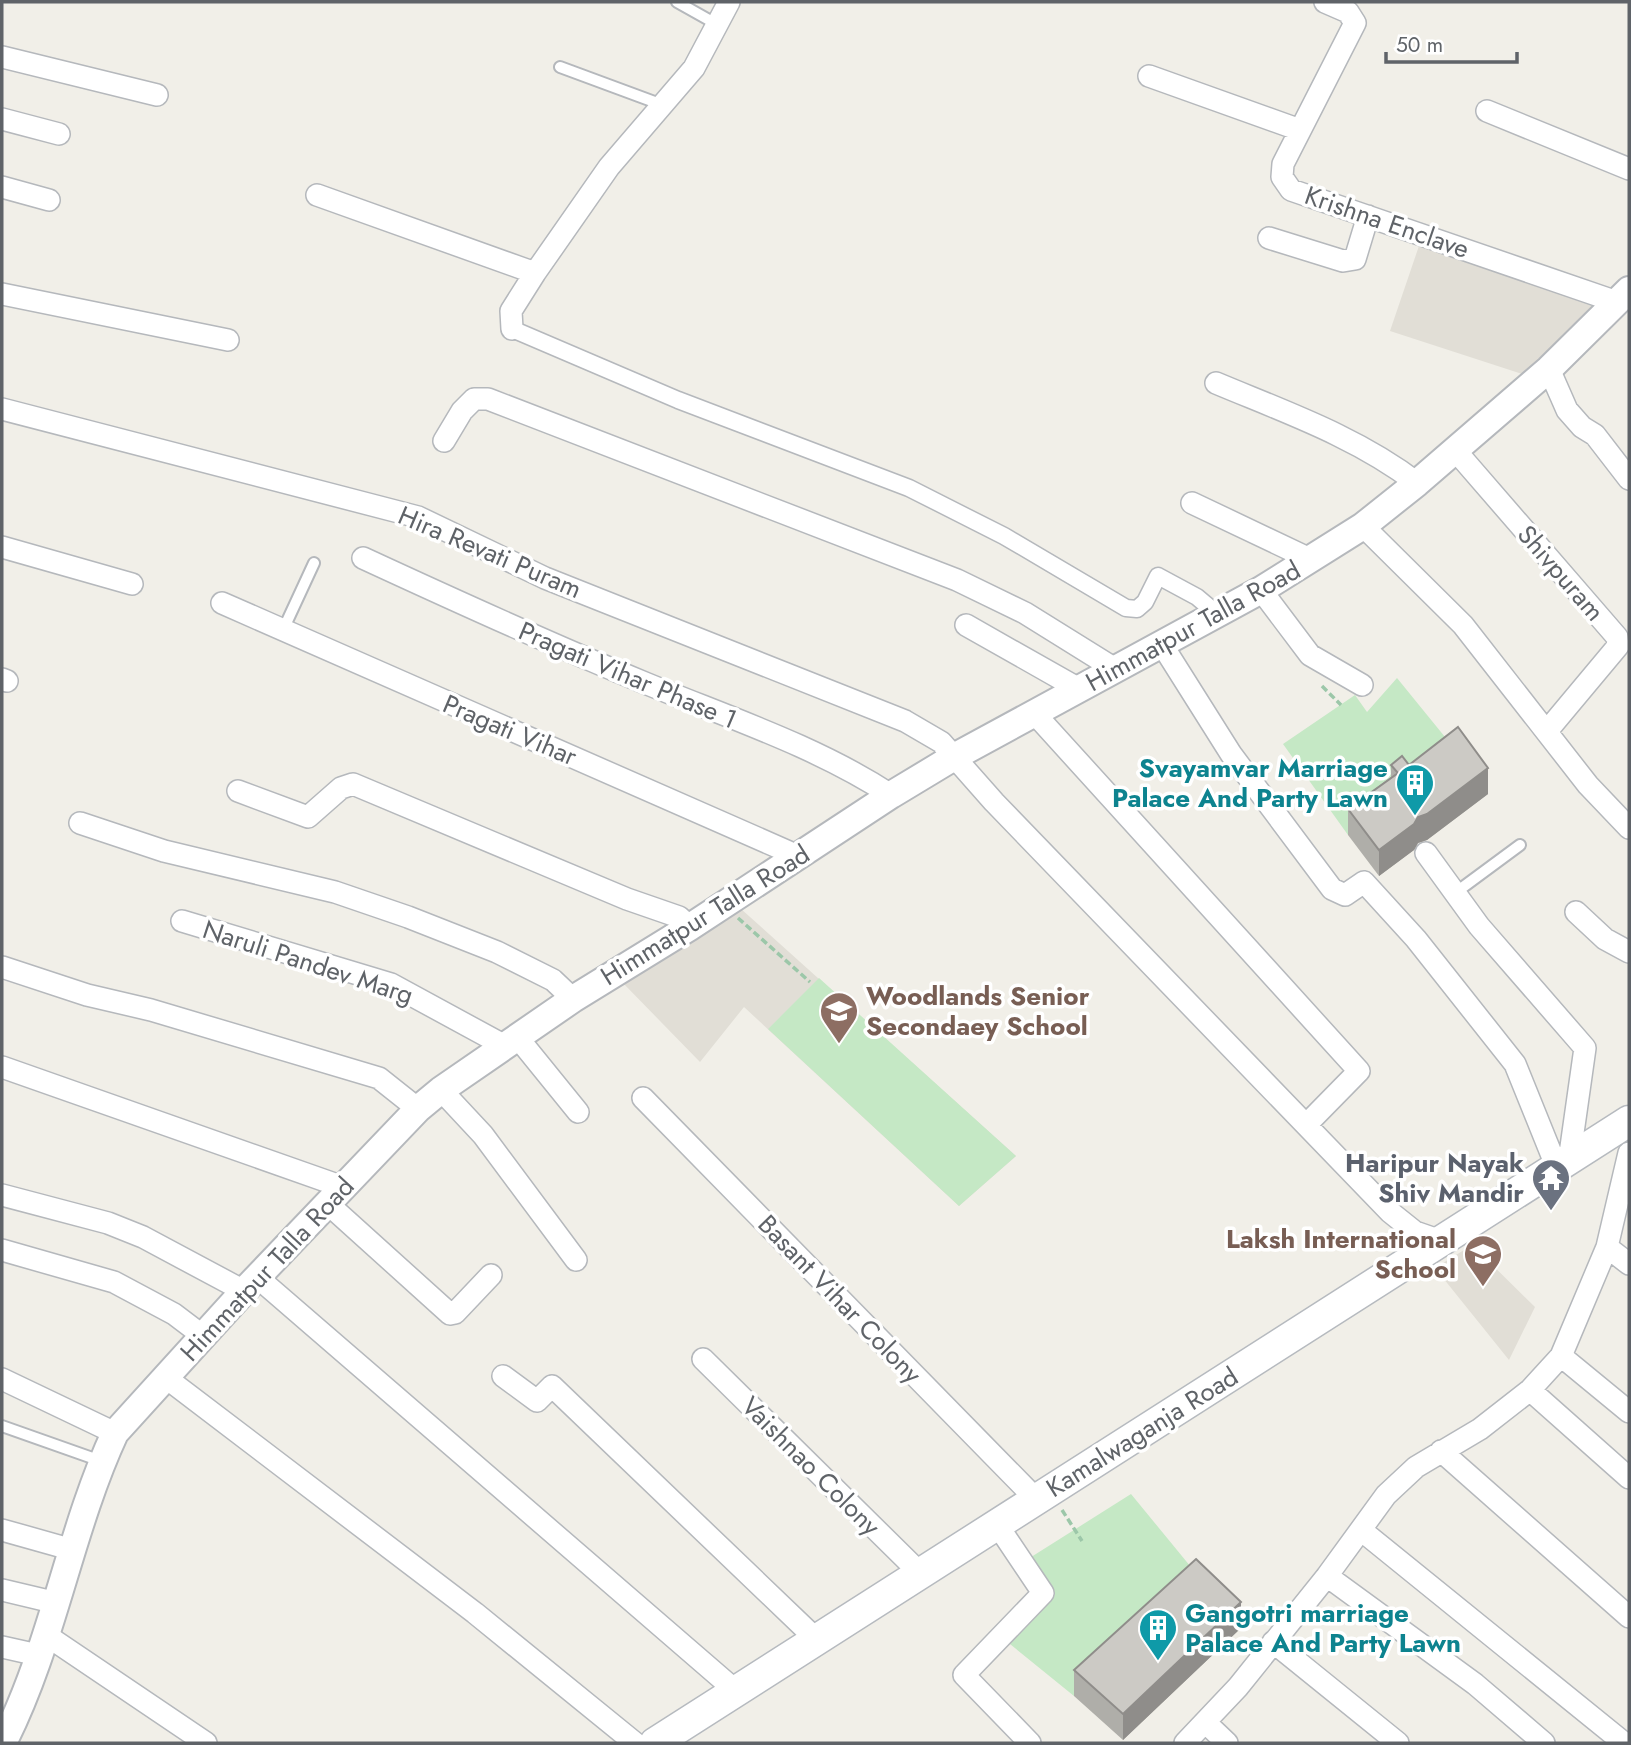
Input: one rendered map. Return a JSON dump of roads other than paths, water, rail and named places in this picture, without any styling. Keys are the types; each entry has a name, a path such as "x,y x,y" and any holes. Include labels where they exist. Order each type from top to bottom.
{"main road":[{"name":"Kamalwaganja Road","path":"655,1743 1629,1121"}],"street":[{"path":"729,2 694,68 608,167 535,273 511,311 512,329 678,400 909,488 1004,536 1126,608 1137,609 1145,602 1158,576 1196,597 1216,613"},
{"name":"Krishna Enclave","path":"1325,2 1348,12 1355,23 1283,164 1282,177 1291,190 1623,296"},
{"path":"2,57 157,95"},
{"path":"1149,76 1300,130"},
{"path":"1487,111 1629,169"},
{"path":"2,119 59,134"},
{"path":"2,187 49,200"},
{"path":"317,195 535,273"},
{"path":"1269,238 1343,261 1355,258 1368,216"},
{"path":"2,294 228,340"},
{"name":"Himmatpur Talla Road","path":"3,1743 42,1645 102,1461 115,1433 250,1284 418,1109 441,1090 573,999 954,757 1261,590 1363,526 1418,483 1549,369 1623,296"},
{"path":"1549,369 1567,410 1582,427 1595,435 1629,479"},
{"path":"1216,383 1349,439 1418,483"},
{"path":"444,441 462,411 474,398 488,399 957,580 1025,613 1115,669"},
{"name":"Hira Revati Puram","path":"2,408 418,517 545,578 905,721 941,742 993,802 1390,1212 1415,1232 1441,1241"},
{"name":"Shivpuram","path":"1455,450 1617,637 1618,646 1547,731"},
{"path":"1192,503 1312,560"},
{"path":"1363,526 1463,625 1588,785 1625,814"},
{"path":"2,547 132,584"},
{"name":"Pragati Vihar Phase 1","path":"363,558 524,633 801,749 863,777 891,796"},
{"path":"1261,590 1310,655 1362,685"},
{"name":"Pragati Vihar","path":"222,603 798,856"},
{"path":"966,625 1079,689"},
{"path":"1161,643 1231,754 1332,889 1345,895 1364,882 1489,1027 1515,1064 1563,1164"},
{"path":"1035,714 1359,1071 1306,1125"},
{"path":"238,791 307,817 332,794 353,784 626,899 679,917 690,927"},
{"path":"80,823 164,851 335,892 408,917 497,952 554,980 573,999"},
{"path":"1426,853 1479,926 1585,1048 1563,1164"},
{"path":"1576,912 1605,939 1629,952"},
{"name":"Naruli Pandev Marg","path":"182,921 391,984 512,1042"},
{"path":"2,967 88,995 151,1010 379,1078 418,1109"},
{"path":"512,1042 579,1112"},
{"path":"2,1066 335,1195 450,1314 455,1313 491,1275"},
{"path":"441,1090 483,1135 576,1260"},
{"name":"Basant Vihar Colony","path":"643,1098 1043,1495"},
{"path":"1185,1743 1238,1688 1327,1576 1386,1495 1416,1468 1480,1429 1530,1390 1561,1356 1607,1248 1629,1153"},
{"path":"2,1195 108,1223 250,1284 736,1691"},
{"path":"1607,1248 1629,1264"},
{"path":"2,1250 114,1282 174,1314 203,1336"},
{"path":"1561,1356 1629,1412"},
{"name":"Vaishnao Colony","path":"704,1359 919,1572"},
{"path":"503,1376 537,1401 552,1386 816,1639"},
{"path":"166,1377 475,1612 635,1743"},
{"path":"2,1379 115,1433"},
{"path":"1530,1390 1629,1478"},
{"path":"1441,1451 1629,1617"},
{"path":"996,1523 1043,1593 964,1675 1030,1743"},
{"path":"2,1530 73,1550"},
{"path":"1361,1530 1624,1743"},
{"path":"1327,1576 1475,1684 1544,1743"},
{"path":"2,1590 57,1602"},
{"path":"1273,1642 1398,1743"},
{"path":"2,1647 42,1645 206,1743"},
{"path":"1205,1722 1227,1743"}],"lane":[{"path":"677,2 718,25"},
{"path":"560,67 660,104"},
{"path":"284,630 314,563"},
{"path":"1455,893 1520,845"},
{"path":"2,1426 102,1461"}],"place":[{"name":"Svayamvar Marriage Palace And Party Lawn","path":"1415,817"},
{"name":"Woodlands Senior Secondaey School","path":"839,1045"},
{"name":"Haripur Nayak Shiv Mandir","path":"1551,1212"},
{"name":"Laksh International School","path":"1483,1288"},
{"name":"Gangotri marriage Palace And Party Lawn","path":"1158,1662"}]}
